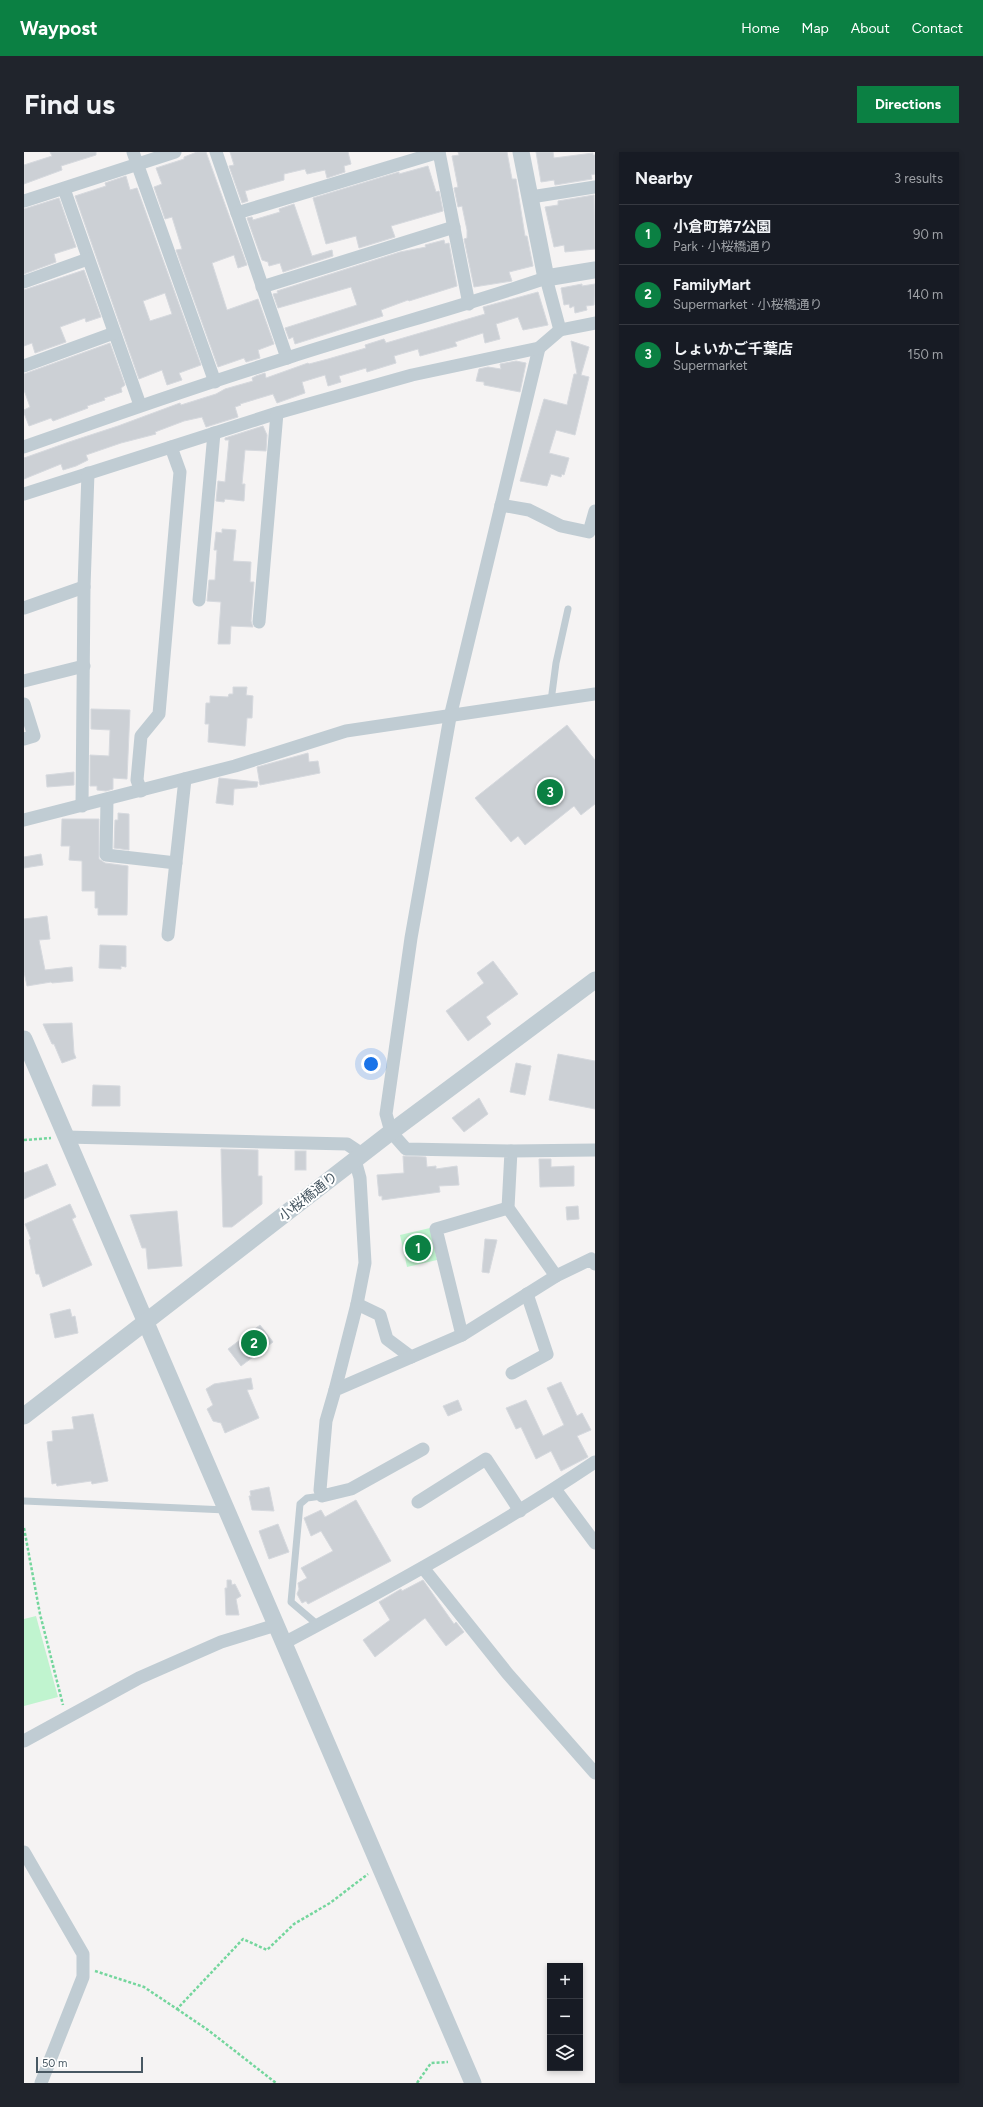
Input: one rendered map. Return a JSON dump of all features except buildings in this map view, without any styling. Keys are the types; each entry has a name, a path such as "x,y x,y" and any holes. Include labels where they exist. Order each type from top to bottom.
{"street":[{"path":"24,201 64,188 135,158 175,152"},
{"path":"216,152 287,358"},
{"path":"237,213 439,152 469,304"},
{"path":"521,152 531,196 546,278 560,330"},
{"path":"135,158 215,382"},
{"path":"531,196 595,187"},
{"path":"64,188 140,406"},
{"path":"262,287 454,227"},
{"path":"24,282 88,259"},
{"path":"24,447 140,406 287,358 469,304 546,278 595,270"},
{"path":"24,494 277,413 412,375 539,348 560,330 595,323"},
{"path":"24,366 114,333"},
{"path":"539,348 450,717 411,938 386,1114 391,1132 406,1149 511,1151 595,1150"},
{"path":"260,622 277,413"},
{"path":"198,600 214,433"},
{"path":"141,791 136,780 141,736 159,714 180,472 171,447"},
{"path":"82,806 84,587 88,473"},
{"path":"501,505 529,510 561,526 589,532 595,511"},
{"path":"24,608 84,587"},
{"path":"24,681 84,666"},
{"path":"24,820 107,800 235,766 346,731 450,717 595,694"},
{"path":"24,704 34,736 24,739"},
{"path":"168,935 185,779"},
{"path":"107,800 106,855 176,863"},
{"name":"小桜橋通り","path":"24,1416 391,1132 595,980"},
{"path":"24,1039 473,2083"},
{"path":"66,1137 348,1144 359,1157 365,1263 357,1304 326,1421 320,1490 322,1496 351,1489 423,1449"},
{"path":"511,1151 508,1208 556,1276"},
{"path":"462,1335 436,1229 508,1208"},
{"path":"335,1390 462,1335 556,1276 591,1259 595,1264"},
{"path":"512,1373 546,1354 527,1294"},
{"path":"357,1304 380,1315 387,1339 412,1357"},
{"path":"418,1502 486,1459 520,1511"},
{"path":"284,1643 424,1569 520,1511 595,1462"},
{"path":"555,1489 595,1543"},
{"path":"424,1569 507,1673 595,1773"},
{"path":"24,1741 139,1678 208,1648 276,1625"},
{"path":"24,1852 83,1954 83,1977 41,2083"}],"lane":[{"path":"551,701 556,663 568,609"},
{"path":"318,1625 292,1602 300,1504 307,1498 322,1496"},
{"path":"24,1500 226,1510"}],"path":[{"path":"24,1140 66,1137"},
{"path":"24,1528 40,1614 66,1717"},
{"path":"177,2009 243,1939 266,1950 294,1924 330,1903 379,1865"},
{"path":"83,1968 144,1987 208,2030 276,2083"},
{"path":"416,2083 431,2063 464,2061"}],"green space":[{"path":"430,1228 437,1260 407,1267 400,1235"},
{"path":"36,1616 58,1697 24,1706 24,1619"}],"place":[{"name":"しょいかご千葉店","path":"550,792"},
{"name":"小倉町第7公園","path":"418,1248"},
{"name":"FamilyMart","path":"254,1343"}]}
